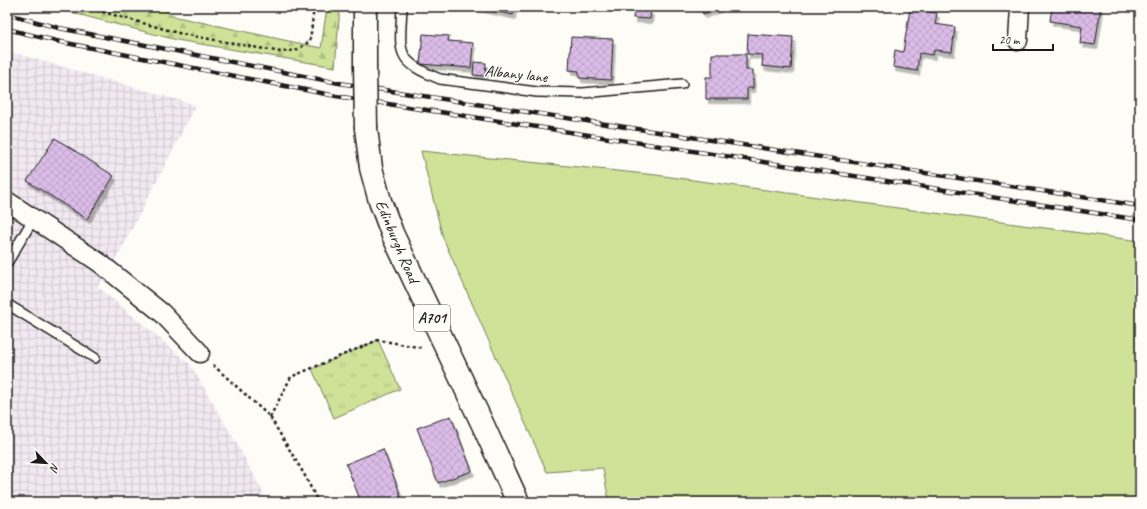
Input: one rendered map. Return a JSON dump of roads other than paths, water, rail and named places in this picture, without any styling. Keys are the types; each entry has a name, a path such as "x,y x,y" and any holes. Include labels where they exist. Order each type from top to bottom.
{"main road":[{"name":"Edinburgh Road","path":"364,7 366,128 371,168 380,201 392,233 518,502"}],"street":[{"path":"1018,41 1020,7"},
{"path":"7,201 100,263 162,312 200,353"}],"lane":[{"name":"Albany lane","path":"402,7 400,48 407,61 425,73 440,79 537,92 583,93 682,84"},
{"path":"7,263 34,218"},
{"path":"7,304 95,358"}],"railway":[{"path":"7,14 59,28 339,83 1140,206"},
{"path":"7,29 56,41 336,96 1140,220"}]}
